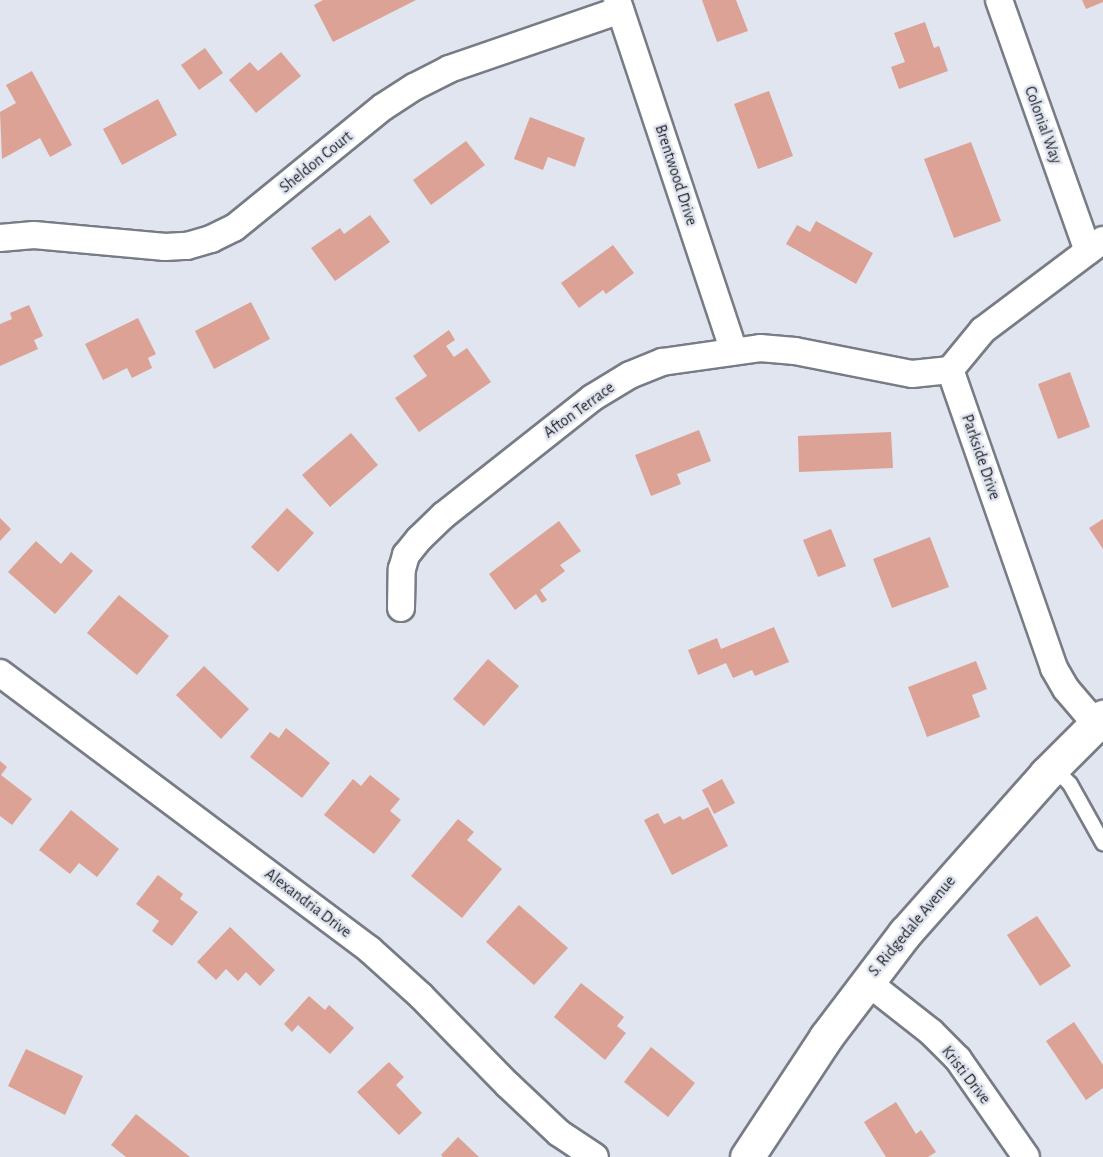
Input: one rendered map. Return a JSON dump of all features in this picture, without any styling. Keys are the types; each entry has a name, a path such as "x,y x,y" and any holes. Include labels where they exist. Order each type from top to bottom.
{"main road":[{"name":"S. Ridgedale Avenue","path":"747,1157 866,981 968,858 1099,721"}],"street":[{"name":"Colonial Way","path":"999,0 1096,245"},
{"name":"Sheldon Court","path":"0,238 34,235 165,247 188,246 211,239 234,228 383,107 414,87 449,69 619,5"},
{"name":"Brentwood Drive","path":"619,5 734,351"},
{"path":"950,370 983,330 1096,245"},
{"name":"Afton Terrace","path":"401,608 402,569 406,555 419,539 444,515 592,398 630,375 662,362 760,348 795,351 912,374 950,370"},
{"name":"Parkside Drive","path":"950,370 1054,668 1066,689 1099,721"},
{"name":"Alexandria Drive","path":"0,673 369,949 421,996 508,1085 559,1133 595,1157"},
{"name":"Kristi Drive","path":"866,981 931,1032 958,1059 1026,1157"}],"lane":[{"path":"1053,767 1070,784 1103,843"}],"building":[{"path":"323,0 416,0 333,42 314,5"},
{"path":"702,0 736,0 748,31 717,42"},
{"path":"1082,0 1103,0 1103,2 1086,9"},
{"path":"925,22 934,48 939,46 948,71 899,89 891,67 905,62 894,33"},
{"path":"205,48 223,73 199,90 181,65"},
{"path":"281,52 301,76 256,113 229,80 250,62 258,71"},
{"path":"32,71 72,145 50,157 40,138 2,159 0,112 16,103 6,85"},
{"path":"769,91 793,156 758,169 734,104"},
{"path":"158,99 177,135 122,165 103,129"},
{"path":"530,117 585,138 575,167 548,157 543,170 514,159"},
{"path":"466,141 485,165 431,205 413,180"},
{"path":"971,142 1001,221 954,238 924,159"},
{"path":"370,215 390,242 335,281 311,248 340,228 344,234"},
{"path":"816,221 873,253 856,284 786,244 797,225 810,232"},
{"path":"613,245 634,273 606,294 603,290 579,308 561,283"},
{"path":"251,302 270,339 214,369 195,331"},
{"path":"29,305 43,336 34,340 38,349 0,366 0,324 12,319 10,313"},
{"path":"138,318 156,354 148,358 152,368 132,378 127,368 103,380 85,344"},
{"path":"449,330 455,340 446,346 454,357 467,348 491,382 419,432 395,398 427,376 413,356"},
{"path":"1070,372 1090,427 1058,439 1038,384"},
{"path":"699,430 711,461 677,474 681,484 651,496 635,455"},
{"path":"891,432 893,468 799,472 798,436"},
{"path":"351,433 378,465 330,507 302,475"},
{"path":"287,508 314,533 278,572 251,547"},
{"path":"0,518 11,529 0,541"},
{"path":"1103,519 1103,549 1089,528"},
{"path":"559,521 581,551 560,565 565,571 540,590 547,600 542,603 536,594 515,610 489,574"},
{"path":"831,529 846,566 818,577 803,540"},
{"path":"930,537 949,587 892,608 873,559"},
{"path":"36,541 61,564 71,552 93,571 55,614 8,572"},
{"path":"119,595 169,636 137,675 87,633"},
{"path":"774,627 789,662 755,676 752,670 733,678 726,663 698,675 688,650 717,638 721,649"},
{"path":"488,659 519,686 484,726 453,699"},
{"path":"976,661 987,689 972,695 980,717 927,737 908,687"},
{"path":"204,666 249,709 221,739 176,695"},
{"path":"286,728 330,763 302,798 250,757 270,732 279,738"},
{"path":"0,761 7,767 1,775 32,799 12,825 0,816"},
{"path":"370,775 400,799 390,811 401,820 374,854 324,815 353,779 361,786"},
{"path":"722,779 735,803 714,814 702,790"},
{"path":"708,807 728,846 672,875 644,820 658,813 664,824 680,816 683,820"},
{"path":"71,810 119,849 97,877 79,863 70,874 39,850"},
{"path":"458,819 474,832 467,840 502,869 462,918 411,876"},
{"path":"158,875 183,894 180,899 198,912 172,946 152,931 159,921 136,904"},
{"path":"519,905 568,948 534,985 486,942"},
{"path":"1037,916 1071,966 1040,986 1007,935"},
{"path":"230,927 275,970 260,986 246,972 238,981 226,969 216,980 197,962"},
{"path":"581,983 624,1017 617,1026 626,1033 605,1060 554,1017"},
{"path":"309,996 325,1010 329,1005 354,1028 330,1054 298,1025 292,1032 284,1024"},
{"path":"1074,1022 1103,1065 1103,1088 1086,1100 1046,1041"},
{"path":"651,1047 695,1083 668,1117 624,1082"},
{"path":"26,1049 83,1076 65,1115 8,1086"},
{"path":"389,1062 404,1077 396,1085 422,1113 399,1135 357,1092"},
{"path":"896,1102 916,1134 921,1130 936,1152 928,1157 886,1157 864,1122"},
{"path":"136,1114 190,1157 126,1157 111,1145"},
{"path":"458,1137 479,1157 443,1157 441,1155"}]}
